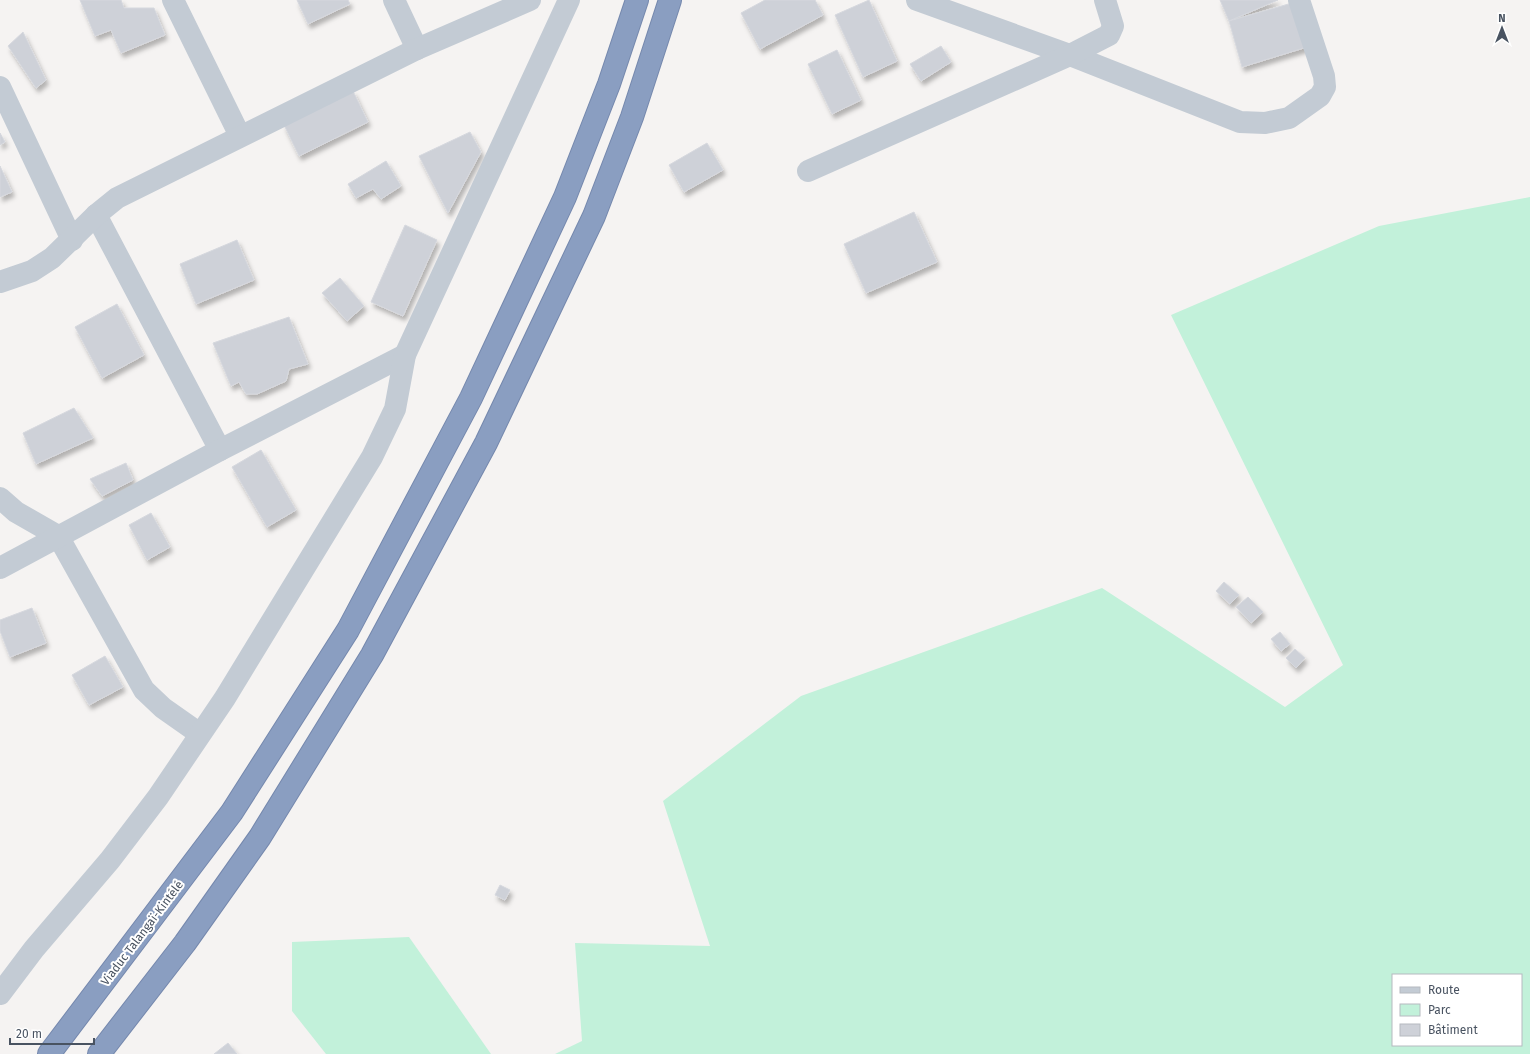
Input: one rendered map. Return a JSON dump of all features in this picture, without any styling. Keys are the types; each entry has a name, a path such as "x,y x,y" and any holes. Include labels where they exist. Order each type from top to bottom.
{"highway":[{"name":"Viaduc Talangaï-Kintélé","path":"50,1054 232,812 348,630 471,398 565,197 609,84 637,0"},
{"path":"98,1054 185,943 260,837 372,655 486,443 594,216 632,117 670,0"}],"street":[{"path":"174,0 240,136"},
{"path":"394,0 417,49"},
{"path":"0,282 32,271 52,258 96,215 117,198 417,49 530,0"},
{"path":"0,994 34,949 114,854 158,797 225,698 372,457 395,409 405,355 569,0"},
{"path":"916,0 1070,55 1240,122 1265,123 1289,118 1320,96 1325,87 1324,76 1299,0"},
{"path":"808,171 1070,55 1109,35 1113,26 1105,0"},
{"path":"0,87 72,240"},
{"path":"96,215 220,450"},
{"path":"0,568 220,450 405,355"},
{"path":"0,498 16,512 58,536 144,690 163,708 200,734"}],"green space":[{"path":"1530,197 1530,1054 555,1054 582,1041 575,943 710,946 663,801 801,696 1102,588 1285,707 1343,665 1171,315 1379,226"},
{"path":"409,937 491,1054 326,1054 292,1011 292,942"}],"building":[{"path":"80,0 121,0 124,8 154,8 165,35 121,53 111,30 95,36"},
{"path":"297,0 348,0 350,4 308,24"},
{"path":"765,0 815,0 823,15 760,49 741,13"},
{"path":"869,0 897,61 863,77 835,15"},
{"path":"1220,0 1278,0 1229,21"},
{"path":"1292,3 1307,47 1242,67 1229,21"},
{"path":"23,32 46,80 36,88 8,46"},
{"path":"941,46 951,62 921,81 910,64"},
{"path":"837,50 861,100 832,114 808,64"},
{"path":"353,91 368,122 299,156 284,125"},
{"path":"470,132 481,152 448,213 419,156"},
{"path":"0,133 5,142 0,145"},
{"path":"707,143 723,170 684,192 669,165"},
{"path":"386,161 401,186 381,199 373,189 356,198 348,184"},
{"path":"0,166 12,192 0,197"},
{"path":"914,212 937,262 866,293 844,244"},
{"path":"405,225 437,240 403,316 371,302"},
{"path":"237,240 254,280 196,304 180,264"},
{"path":"340,278 364,306 347,321 322,293"},
{"path":"117,304 144,355 102,378 75,327"},
{"path":"289,317 308,364 289,369 286,381 257,394 246,394 239,382 231,386 213,343"},
{"path":"74,408 93,438 36,464 23,433"},
{"path":"261,450 296,510 267,527 232,467"},
{"path":"126,463 133,480 102,496 90,479"},
{"path":"151,513 170,547 147,560 129,525"},
{"path":"1224,582 1239,595 1230,604 1216,591"},
{"path":"1248,597 1263,612 1251,623 1236,607"},
{"path":"32,608 46,643 10,657 0,631 0,620"},
{"path":"1280,632 1290,644 1281,651 1271,639"},
{"path":"1295,649 1305,658 1296,668 1286,658"},
{"path":"105,656 123,687 89,705 72,675"},
{"path":"500,885 510,890 505,900 495,895"},
{"path":"228,1043 237,1054 214,1054"}]}
